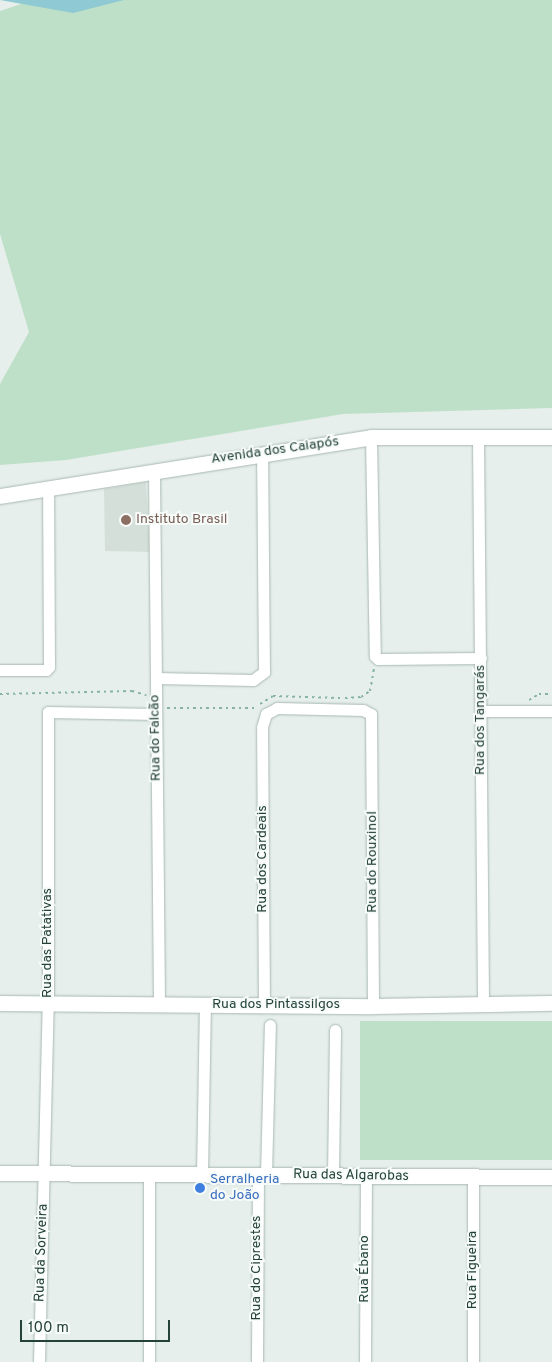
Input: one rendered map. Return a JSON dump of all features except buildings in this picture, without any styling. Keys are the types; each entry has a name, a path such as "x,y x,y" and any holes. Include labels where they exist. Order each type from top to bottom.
{"street":[{"name":"Avenida dos Caiapós","path":"0,496 371,437 552,437"},
{"path":"371,437 375,653 378,659 481,658"},
{"name":"Rua dos Tangarás","path":"478,437 483,1004"},
{"path":"156,678 253,680 264,672 266,664 262,454"},
{"name":"Rua do Falcão","path":"154,471 156,678 159,705 159,1004"},
{"path":"0,670 46,670 50,663 48,489"},
{"name":"Rua das Patativas","path":"44,1173 48,1004 48,712 159,705"},
{"name":"Rua do Rouxinol","path":"266,714 277,708 363,710 372,719 373,1006"},
{"path":"481,711 552,711"},
{"name":"Rua dos Cardeais","path":"264,1005 262,727 266,714"},
{"name":"Rua dos Pintassilgos","path":"0,1003 373,1006 552,1003"},
{"path":"202,1174 205,1004"},
{"name":"Rua do Ciprestes","path":"257,1362 262,1174 270,1025"},
{"path":"333,1175 335,1030"},
{"name":"Rua das Algarobas","path":"0,1173 262,1174 473,1178 552,1177"},
{"name":"Rua da Sorveira","path":"39,1362 44,1173"},
{"path":"149,1174 149,1362"},
{"name":"Rua Ébano","path":"365,1362 366,1176"},
{"name":"Rua Figueira","path":"473,1178 473,1362"}],"path":[{"path":"0,694 132,691 143,693 165,708 255,709 273,696 361,697 370,691 373,669 377,666"},
{"path":"524,711 533,697 552,694"}],"shaded area":[{"name":"Instituto Brasil","path":"146,482 150,552 105,551 104,489"}],"green space":[{"path":"33,0 552,0 552,408 343,414 66,460 0,465 0,384 29,332 0,234 0,11"},
{"path":"360,1021 552,1021 552,1160 360,1160"}],"water":[{"path":"0,0 124,0 73,13"}],"place":[{"name":"Instituto Brasil","path":"126,520"},
{"name":"Serralheria do João","path":"200,1188"}]}
